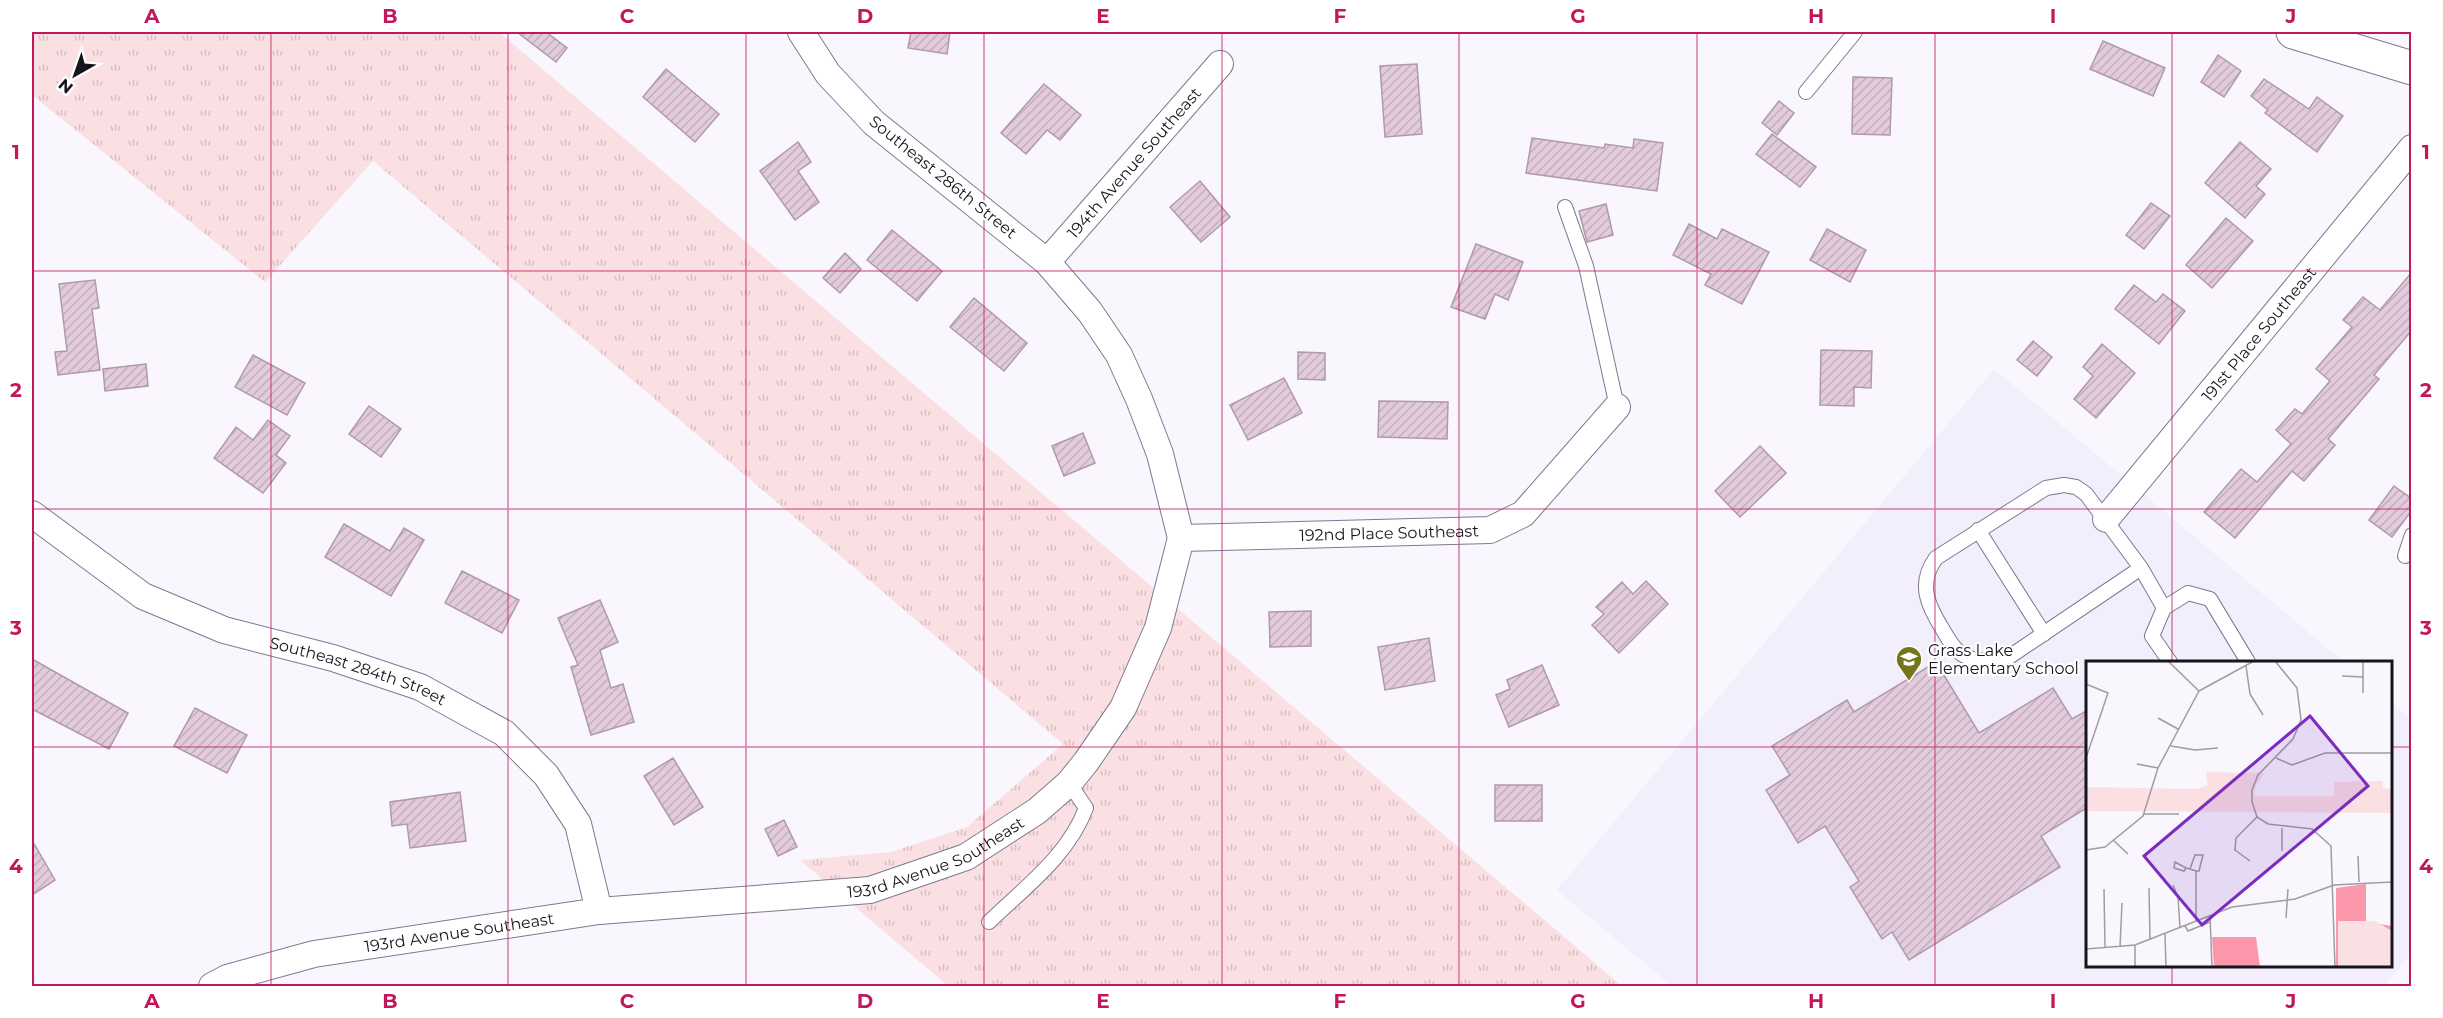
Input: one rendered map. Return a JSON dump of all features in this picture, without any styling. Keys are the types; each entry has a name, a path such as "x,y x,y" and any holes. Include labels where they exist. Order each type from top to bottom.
{"street":[{"name":"Southeast 286th Street","path":"801,32 828,74 874,123 1047,262"},
{"path":"2302,33 2412,68"},
{"name":"194th Avenue Southeast","path":"1047,262 1220,64"},
{"name":"191st Place Southeast","path":"2106,519 2412,148"},
{"name":"193rd Avenue Southeast","path":"212,987 228,978 314,954 598,911 870,890 966,857 1037,811 1069,783 1123,708 1158,628 1181,538 1160,454 1119,355 1090,312 1047,262"},
{"name":"192nd Place Southeast","path":"1181,538 1490,530 1523,514 1617,407"},
{"name":"Southeast 284th Street","path":"32,514 143,596 224,630 333,658 420,687 504,733 546,775 578,824 598,911"}],"lane":[{"path":"1806,92 1856,32"},
{"path":"1565,207 1586,266 1617,407"},
{"path":"2141,568 2009,657 1998,660 1980,661 1964,656 1953,646 1926,600 1925,584 1929,568 1936,558 2028,498 2046,488 2064,485 2076,487 2086,494 2141,568 2164,608"},
{"path":"1978,531 2044,634"},
{"path":"2405,556 2412,535"},
{"path":"2169,661 2152,636 2164,608 2188,593 2210,599 2247,661"},
{"path":"989,922 1058,857 1081,821 1086,808 1069,783"}],"shaded area":[{"name":"Grass Lake Elementary School","path":"1994,369 2343,661 2086,661 2086,967 2392,967 2392,703 2411,719 2411,954 2384,986 1672,986 1557,890"}],"green space":[{"path":"32,32 499,32 1622,986 948,986 800,860 891,852 967,827 1063,744 373,161 265,282 32,95"}],"building":[{"path":"517,32 546,32 567,48 556,62"},
{"path":"911,32 950,32 947,54 908,48"},
{"path":"2103,41 2165,68 2153,96 2090,69"},
{"path":"2218,55 2241,71 2224,97 2201,82"},
{"path":"1417,64 1422,134 1385,137 1380,66"},
{"path":"666,69 719,114 695,142 643,97"},
{"path":"1853,77 1892,78 1890,135 1852,134"},
{"path":"2264,79 2309,109 2317,97 2343,116 2317,152 2265,113 2268,110 2251,96"},
{"path":"1044,84 1081,115 1060,140 1047,130 1026,154 1001,133"},
{"path":"1779,101 1794,113 1777,135 1762,123"},
{"path":"1772,134 1816,167 1800,187 1756,154"},
{"path":"1532,138 1604,148 1605,144 1633,148 1634,139 1663,143 1657,191 1526,173"},
{"path":"798,142 811,162 798,171 819,202 795,220 760,171"},
{"path":"2240,142 2271,169 2256,186 2265,194 2245,218 2205,183"},
{"path":"1200,181 1230,217 1201,242 1170,207"},
{"path":"2151,203 2170,216 2144,249 2126,235"},
{"path":"1606,204 1613,235 1587,242 1579,211"},
{"path":"2226,218 2253,241 2212,288 2186,265"},
{"path":"1689,224 1717,239 1722,229 1769,252 1742,304 1705,285 1711,274 1673,255"},
{"path":"1827,229 1866,250 1850,282 1810,260"},
{"path":"892,230 942,271 917,301 867,260"},
{"path":"1476,244 1523,262 1508,300 1495,294 1485,319 1451,307"},
{"path":"845,253 861,269 840,293 823,278"},
{"path":"2412,272 2412,330 2374,375 2379,379 2328,439 2335,445 2304,481 2292,471 2235,538 2204,512 2241,469 2257,482 2291,444 2276,430 2295,409 2302,414 2330,381 2316,369 2352,327 2343,320 2363,297 2380,310"},
{"path":"95,280 99,308 92,309 100,370 58,375 55,352 67,351 59,284"},
{"path":"2134,285 2156,302 2163,294 2185,311 2159,344 2115,309"},
{"path":"974,298 1027,343 1004,371 950,327"},
{"path":"2033,341 2052,357 2037,376 2017,360"},
{"path":"2102,344 2135,373 2096,418 2074,399 2093,376 2083,367"},
{"path":"1821,350 1872,351 1871,388 1854,387 1854,406 1820,405"},
{"path":"1298,352 1325,353 1325,380 1298,379"},
{"path":"253,355 305,383 287,415 235,387"},
{"path":"146,364 148,386 105,391 103,369"},
{"path":"1284,378 1302,413 1248,440 1230,405"},
{"path":"1379,401 1448,402 1447,439 1378,437"},
{"path":"369,406 401,429 381,457 349,434"},
{"path":"268,420 290,436 276,455 286,463 263,493 214,458 236,427 253,440"},
{"path":"1083,433 1095,463 1064,476 1052,446"},
{"path":"1760,446 1786,473 1740,517 1715,491"},
{"path":"2394,486 2412,499 2412,510 2392,537 2369,520"},
{"path":"344,524 390,551 404,528 424,540 391,596 325,557"},
{"path":"462,571 519,600 502,633 445,603"},
{"path":"1646,581 1668,604 1619,653 1592,625 1604,614 1596,607 1622,582 1633,594"},
{"path":"600,600 618,642 600,650 611,688 623,684 634,722 591,735 571,667 578,665 558,618"},
{"path":"1311,611 1311,646 1270,647 1269,612"},
{"path":"1429,638 1435,681 1385,690 1378,647"},
{"path":"32,659 128,713 109,749 32,709"},
{"path":"1936,662 1979,733 2053,688 2072,719 2086,711 2086,808 2041,836 2060,867 1909,960 1892,932 1882,939 1850,887 1859,881 1825,826 1798,843 1766,790 1790,775 1772,746 1847,700 1854,712"},
{"path":"1542,665 1559,705 1509,727 1496,695 1510,689 1507,680"},
{"path":"195,708 247,735 227,773 174,746"},
{"path":"673,758 703,807 674,825 644,776"},
{"path":"1495,785 1542,785 1542,821 1495,821"},
{"path":"460,792 466,841 410,848 407,824 392,826 390,802"},
{"path":"784,820 797,847 778,856 765,829"},
{"path":"32,840 55,880 32,895"}],"place":[{"name":"Grass Lake Elementary School","path":"1909,682"}]}
